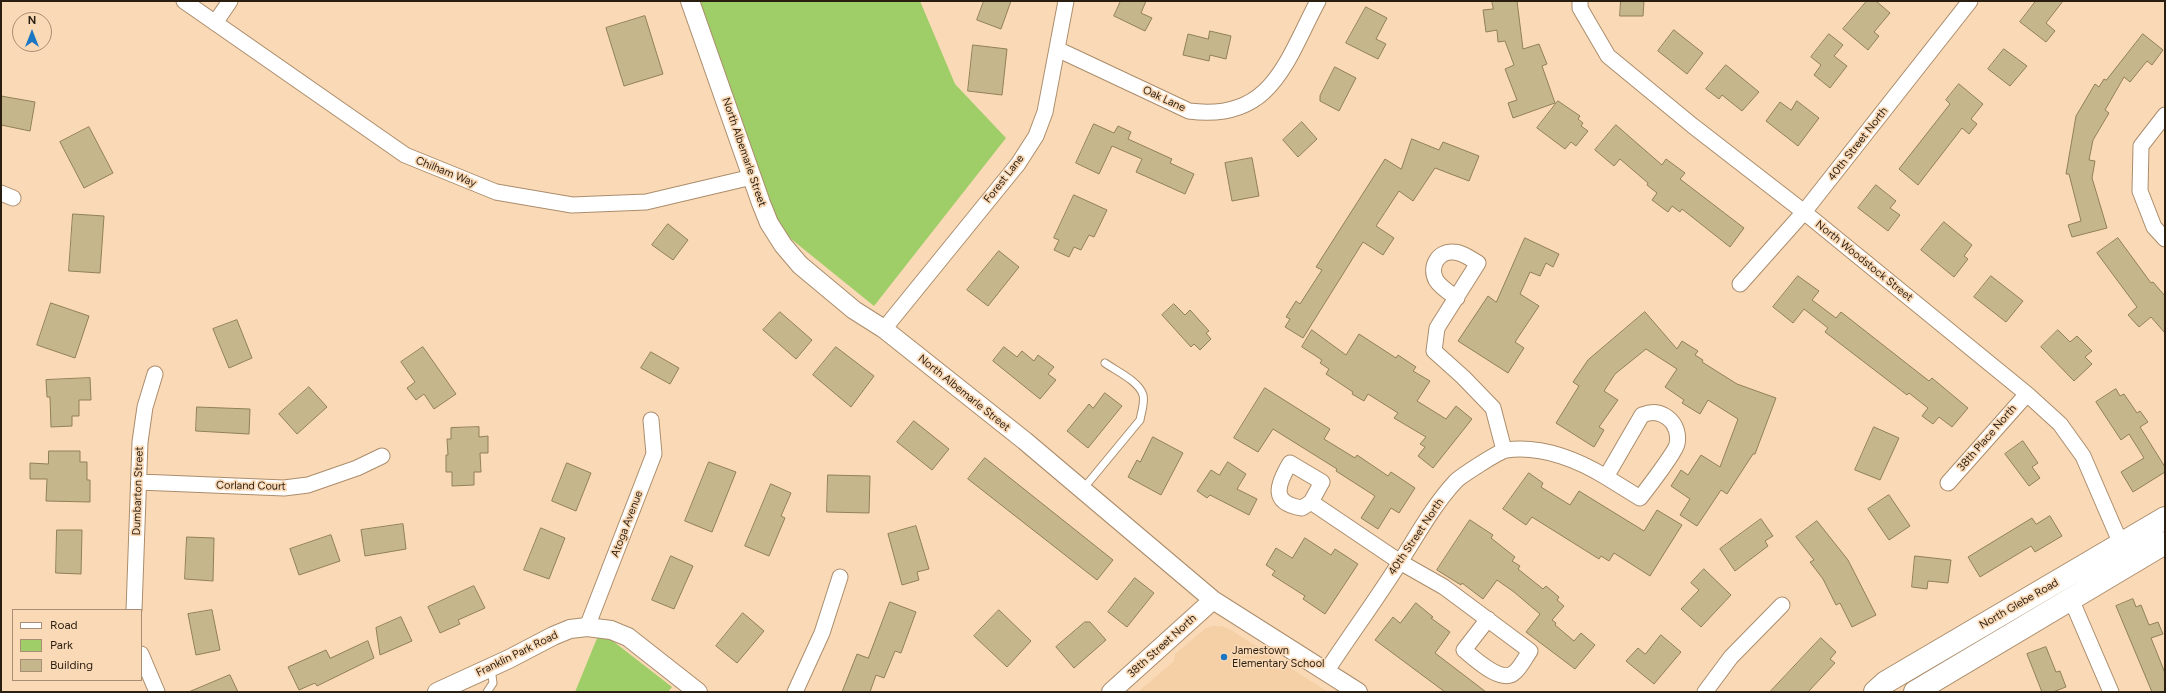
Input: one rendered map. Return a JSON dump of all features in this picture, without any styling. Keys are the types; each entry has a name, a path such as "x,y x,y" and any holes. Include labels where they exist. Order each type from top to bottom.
{"main road":[{"name":"North Glebe Road","path":"1875,692 1892,678 2165,518"},
{"name":"North Glebe Road","path":"1915,692 2165,543"}],"street":[{"name":"Chilham Way","path":"184,1 405,155 496,192 572,205 646,202 752,177"},
{"path":"215,23 230,1"},
{"name":"North Albemarle Street","path":"690,1 769,223 783,245 800,265 848,305 884,329 1082,489 1213,600 1358,692"},
{"name":"Forest Lane","path":"884,329 1018,164 1036,136 1045,112 1066,1"},
{"name":"Oak Lane","path":"1057,49 1189,111 1206,113 1223,112 1239,108 1255,100 1269,89 1281,72 1318,1"},
{"name":"North Woodstock Street","path":"1580,1 1580,8 1608,56 1693,126 1804,212 2027,394 2060,424 2083,456 2121,544"},
{"name":"40th Street North","path":"1740,284 1804,212 1970,1"},
{"path":"2165,115 2141,146 2140,191 2154,227 2165,239"},
{"path":"1457,298 1437,328 1434,352 1463,377 1493,408 1504,450 1532,450 1560,455 1579,461 1640,498 1677,445 1677,432 1672,421 1662,414 1650,412 1642,415 1606,477"},
{"name":"Dumbarton Street","path":"134,609 140,442 145,407 155,374"},
{"name":"38th Place North","path":"1948,484 2027,394"},
{"name":"Atoga Avenue","path":"587,627 654,454 652,420"},
{"name":"40th Street North","path":"1326,672 1400,562 1428,516 1456,480 1504,450"},
{"name":"Corland Court","path":"139,482 284,488 315,482 357,468 382,456"},
{"path":"1310,502 1400,562 1444,587 1488,619"},
{"path":"794,692 822,633 840,577"},
{"path":"2071,599 2111,692"},
{"name":"38th Street North","path":"1111,692 1213,600"},
{"path":"1705,692 1731,657 1782,605"},
{"name":"Franklin Park Road","path":"437,692 553,636 570,629 587,627 611,630 628,637 698,692"},
{"path":"142,656 157,692"}],"lane":[{"path":"1082,489 1140,420 1143,406 1144,396 1139,386 1104,363"},
{"path":"487,692 492,683 491,667"}],"shaded area":[{"name":"Jamestown Elementary School","path":"1222,626 1231,630 1328,692 1138,692 1174,661 1175,654 1206,628"}],"green space":[{"path":"700,1 920,1 955,84 1006,138 874,306 780,230"},
{"path":"600,631 672,687 668,692 575,692"}],"building":[{"path":"984,1 1011,1 1001,29 977,20"},
{"path":"1121,1 1146,1 1141,13 1152,18 1145,31 1114,16"},
{"path":"1492,1 1517,1 1523,49 1539,44 1547,64 1542,66 1555,103 1513,118 1508,103 1517,100 1505,69 1514,65 1505,41 1498,42 1497,30 1486,32 1483,10 1493,9"},
{"path":"1621,1 1644,1 1643,16 1620,16"},
{"path":"1867,1 1876,1 1890,13 1874,32 1879,36 1868,50 1843,29"},
{"path":"2036,1 2063,1 2046,23 2055,31 2046,42 2020,22"},
{"path":"1366,7 1387,18 1376,39 1386,44 1378,59 1346,43"},
{"path":"645,16 663,74 624,86 606,28"},
{"path":"1674,30 1703,53 1687,74 1658,51"},
{"path":"1210,31 1231,36 1226,59 1210,55 1209,61 1183,55 1188,34 1208,39"},
{"path":"1829,34 1843,45 1834,56 1847,66 1830,88 1814,75 1821,65 1811,57"},
{"path":"2143,34 2163,50 2152,65 2147,61 2130,82 2124,77 2105,110 2109,113 2093,140 2089,160 2095,161 2092,178 2107,228 2072,237 2068,225 2081,221 2069,174 2066,174 2076,116 2095,84 2099,87 2104,79 2106,80"},
{"path":"973,45 1007,49 1002,95 968,91"},
{"path":"2004,49 2027,66 2010,86 1988,69"},
{"path":"1726,65 1759,92 1742,111 1722,95 1719,99 1706,89"},
{"path":"1335,67 1356,78 1339,111 1320,101 1320,96"},
{"path":"1959,84 1983,104 1971,119 1977,124 1969,134 1962,128 1918,185 1899,169 1950,104 1946,100"},
{"path":"1,96 35,102 30,131 1,125"},
{"path":"1558,101 1580,116 1578,119 1583,123 1581,126 1588,131 1576,146 1571,142 1565,149 1537,128"},
{"path":"1797,101 1819,118 1798,146 1766,121 1780,102 1791,110"},
{"path":"1302,122 1317,139 1298,157 1283,140"},
{"path":"1094,124 1114,133 1118,126 1131,132 1128,139 1172,159 1170,163 1194,174 1185,194 1136,172 1142,159 1112,146 1099,174 1076,163"},
{"path":"1616,125 1662,165 1666,159 1685,173 1680,179 1744,228 1730,247 1682,209 1680,212 1672,206 1668,212 1652,200 1657,193 1647,185 1648,183 1620,159 1614,166 1595,150"},
{"path":"89,127 113,173 84,188 60,142"},
{"path":"1412,139 1439,150 1443,142 1479,156 1469,181 1435,168 1413,201 1399,191 1376,226 1394,238 1383,255 1363,242 1303,338 1285,327 1290,319 1286,317 1296,301 1300,304 1322,270 1316,267 1385,159 1401,169"},
{"path":"1252,158 1259,196 1232,201 1225,163"},
{"path":"1876,185 1896,201 1890,208 1900,215 1888,231 1858,208"},
{"path":"1074,195 1107,210 1094,237 1089,235 1081,250 1074,247 1069,257 1054,250 1059,240 1054,238"},
{"path":"73,214 104,216 100,273 69,271"},
{"path":"1944,222 1972,245 1964,256 1968,259 1954,277 1921,250"},
{"path":"668,224 688,240 673,260 652,245"},
{"path":"1525,238 1559,254 1553,267 1546,263 1540,276 1530,272 1520,294 1539,306 1515,342 1524,348 1508,373 1458,341 1488,296 1496,302"},
{"path":"2118,238 2151,283 2153,282 2165,296 2165,333 2151,317 2139,327 2128,315 2137,307 2097,253"},
{"path":"999,251 1019,267 988,306 967,290"},
{"path":"1798,276 1819,291 1812,300 1836,318 1841,312 1929,381 1932,378 1968,408 1952,427 1939,417 1933,424 1922,416 1928,408 1909,393 1907,395 1825,332 1828,328 1804,309 1793,323 1773,307"},
{"path":"1991,276 2023,301 2006,322 1974,297"},
{"path":"51,303 89,316 75,358 37,345"},
{"path":"1174,304 1185,315 1190,310 1209,331 1206,333 1211,339 1200,350 1194,344 1191,347 1162,315"},
{"path":"780,312 812,340 796,359 763,330"},
{"path":"1645,312 1677,349 1682,341 1698,351 1695,355 1703,360 1702,362 1737,384 1776,398 1755,454 1753,454 1727,494 1721,490 1697,526 1680,515 1690,499 1671,486 1681,470 1688,475 1701,455 1720,467 1738,419 1708,400 1700,414 1682,403 1684,400 1665,387 1677,369 1646,349 1615,374 1604,391 1618,400 1599,427 1604,430 1594,447 1556,423 1579,386 1573,382 1588,360"},
{"path":"237,320 252,358 229,368 213,329"},
{"path":"1312,330 1346,355 1359,334 1396,358 1398,355 1416,367 1413,371 1430,381 1417,401 1446,419 1456,406 1472,419 1433,468 1418,456 1425,447 1420,444 1426,437 1394,418 1398,413 1368,394 1364,401 1352,394 1353,392 1326,374 1329,369 1320,363 1322,360 1302,347"},
{"path":"2058,330 2070,342 2077,336 2092,351 2085,357 2092,364 2074,381 2041,347"},
{"path":"423,347 456,394 434,409 424,394 416,400 407,388 415,382 401,362"},
{"path":"836,347 874,376 851,407 813,375"},
{"path":"1004,347 1017,357 1022,351 1034,361 1038,355 1054,367 1048,374 1056,380 1040,399 993,361"},
{"path":"651,352 679,368 670,384 641,368"},
{"path":"90,378 91,400 79,400 79,416 72,416 72,426 51,427 50,397 47,397 46,380"},
{"path":"309,387 327,407 297,434 279,414"},
{"path":"1265,388 1330,429 1324,439 1355,458 1357,455 1388,476 1391,472 1415,488 1399,513 1391,508 1378,529 1361,518 1375,496 1336,471 1337,469 1273,429 1258,452 1234,438"},
{"path":"2116,389 2120,396 2124,394 2137,413 2140,411 2148,422 2140,427 2165,467 2165,472 2133,492 2121,472 2144,458 2129,434 2121,440 2096,402"},
{"path":"1105,393 1122,406 1088,448 1067,431 1089,404 1093,408"},
{"path":"197,407 250,409 249,434 196,431"},
{"path":"914,421 949,449 932,470 897,442"},
{"path":"479,427 479,437 488,436 488,453 480,453 481,472 474,472 474,485 452,486 452,472 446,472 446,455 448,455 447,439 451,439 451,428"},
{"path":"1874,427 1899,438 1880,480 1855,470"},
{"path":"1153,437 1183,453 1161,495 1128,477 1137,460 1140,462"},
{"path":"2023,441 2038,463 2032,467 2040,478 2029,486 2005,454"},
{"path":"49,451 80,451 80,462 87,462 87,480 90,480 90,502 46,501 47,479 30,479 30,463 48,464"},
{"path":"985,458 1113,560 1097,580 968,479"},
{"path":"709,462 736,472 712,532 685,521"},
{"path":"1228,462 1246,474 1237,489 1257,499 1249,515 1210,495 1207,498 1197,491 1211,470 1219,475"},
{"path":"567,463 591,473 576,511 552,501"},
{"path":"1529,473 1543,483 1541,487 1570,505 1579,491 1644,531 1657,510 1682,525 1650,576 1614,553 1609,561 1601,556 1599,559 1532,517 1526,525 1503,509"},
{"path":"828,475 870,476 869,513 827,512"},
{"path":"771,484 791,493 781,516 785,518 769,556 745,546"},
{"path":"1889,495 1910,526 1889,540 1868,509"},
{"path":"2050,516 2062,536 2035,552 2031,546 1980,577 1968,557 2032,518 2036,524"},
{"path":"1761,519 1773,536 1765,541 1768,546 1735,571 1720,549"},
{"path":"1470,520 1493,535 1491,538 1515,557 1512,561 1520,566 1518,569 1543,589 1546,586 1559,597 1557,600 1564,606 1552,620 1556,623 1555,625 1574,641 1581,633 1595,645 1575,669 1526,632 1540,614 1514,592 1497,580 1483,599 1462,583 1461,585 1437,570"},
{"path":"1817,521 1848,560 1876,615 1852,627 1840,603 1836,605 1823,579 1810,562 1814,560 1796,537"},
{"path":"403,524 406,549 365,556 361,530"},
{"path":"916,526 929,569 917,572 919,580 902,585 888,534"},
{"path":"541,528 565,538 549,579 524,570"},
{"path":"57,530 82,530 81,574 56,573"},
{"path":"331,535 340,561 299,575 290,549"},
{"path":"187,537 214,538 213,581 185,579"},
{"path":"1305,538 1331,555 1335,549 1358,564 1325,614 1303,599 1305,596 1272,575 1275,571 1266,565 1276,548 1292,558"},
{"path":"671,556 693,566 674,609 652,600"},
{"path":"1915,556 1951,560 1948,583 1928,581 1927,589 1912,587"},
{"path":"1704,569 1731,595 1701,627 1681,609 1699,590 1691,583"},
{"path":"1135,578 1154,593 1127,627 1108,612"},
{"path":"474,586 485,608 458,620 460,624 440,633 428,607"},
{"path":"2133,599 2136,607 2141,605 2149,625 2158,622 2163,634 2151,638 2165,673 2165,692 2152,692 2116,606"},
{"path":"890,602 916,612 901,653 895,651 884,678 876,675 870,692 842,692 857,654 868,658"},
{"path":"1416,603 1433,617 1431,618 1450,632 1435,653 1486,692 1445,692 1375,640 1393,617 1400,623"},
{"path":"212,610 220,650 196,655 188,614"},
{"path":"999,610 1031,641 1007,667 974,636"},
{"path":"743,613 764,631 737,663 716,646"},
{"path":"401,617 412,641 380,655 376,628"},
{"path":"1085,622 1090,622 1106,640 1074,668 1056,647"},
{"path":"1661,635 1681,652 1654,684 1626,661 1638,648 1645,654"},
{"path":"1821,638 1836,652 1830,659 1835,663 1808,692 1770,692"},
{"path":"368,641 374,658 317,686 315,683 299,690 288,667 326,650 330,658"},
{"path":"2046,647 2056,672 2060,671 2066,687 2053,692 2042,692 2027,654"},
{"path":"230,675 238,692 189,692"}],"place":[{"name":"Jamestown Elementary School","path":"1224,657"}]}
